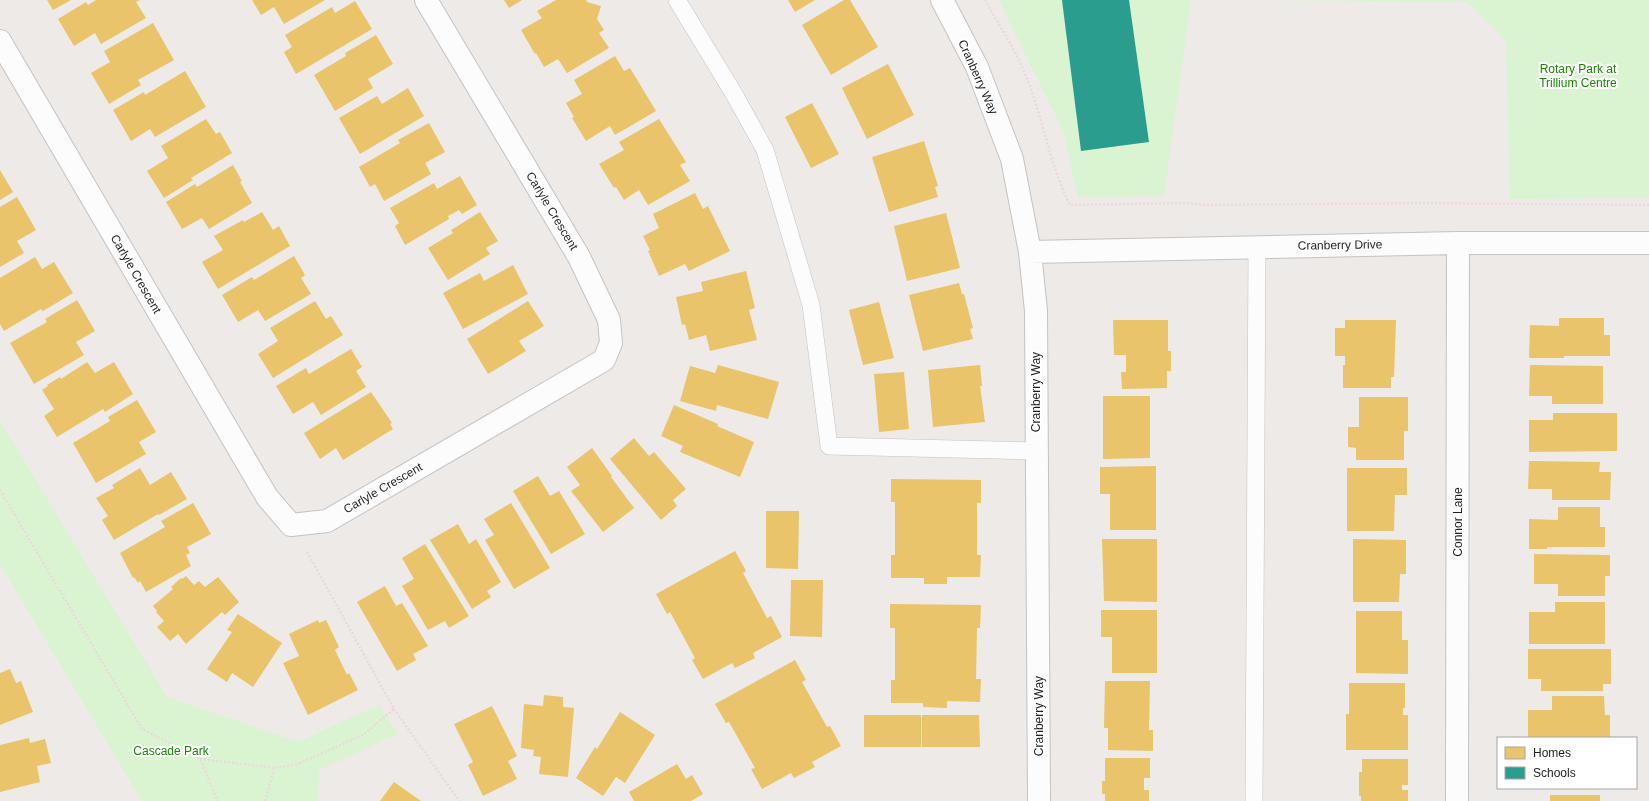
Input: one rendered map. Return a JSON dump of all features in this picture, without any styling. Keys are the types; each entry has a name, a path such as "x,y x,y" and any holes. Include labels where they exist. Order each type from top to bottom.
{"street":[{"name":"Carlyle Crescent","path":"0,41 267,497 292,525 327,521 604,360 611,343 609,320 579,257 426,0"},
{"name":"Cranberry Way","path":"942,0 977,67 1012,159 1030,252 1036,311 1039,801"},
{"name":"Cranberry Drive","path":"1030,252 1458,243 1649,243"},
{"name":"Connor Lane","path":"1457,801 1458,243"}],"lane":[{"path":"677,0 734,94 765,150 811,305 830,446 1037,451"},
{"path":"1254,801 1257,247"}],"path":[{"path":"985,0 1022,66 1060,185 1070,205 1187,203 1205,205 1425,203 1649,205"},
{"path":"0,490 142,729 200,759 274,768 298,764 363,735 394,709"},
{"path":"292,525 394,709 459,801"},
{"path":"200,759 218,801"},
{"path":"265,801 274,768"}],"green space":[{"path":"999,0 1191,0 1164,196 1078,197 1064,133"},
{"name":"Rotary Park at Trillium Centre","path":"1271,0 1649,0 1649,198 1510,199 1506,41 1467,2"},
{"name":"Cascade Park","path":"0,421 167,697 298,742 379,705 398,734 319,770 318,801 142,801 0,564"}],"building: Homes":[{"path":"47,0 71,0 53,10"},
{"path":"96,0 140,0 136,2 146,18 101,44 95,33 74,46 58,19 86,2 88,5"},
{"path":"252,0 325,0 284,24 274,7 261,15"},
{"path":"504,0 522,0 509,8"},
{"path":"556,0 586,0 587,2 601,6 597,19 604,30 599,33 609,48 567,73 558,59 544,67 521,30 542,18 537,11"},
{"path":"788,0 815,0 795,12"},
{"path":"844,0 850,0 878,47 831,75 802,25"},
{"path":"355,1 372,29 296,74 284,52 292,47 285,35 332,7 335,13"},
{"path":"153,23 174,60 138,80 141,85 109,104 91,73 110,62 104,51"},
{"path":"376,35 393,64 368,79 373,88 335,111 314,75 346,56 345,53"},
{"path":"615,56 624,71 630,68 656,111 615,135 610,126 586,141 572,118 574,117 566,103 582,94 574,80"},
{"path":"888,64 914,115 867,139 842,88"},
{"path":"185,71 206,107 155,137 150,129 131,141 113,110 144,92 145,95"},
{"path":"408,88 424,116 360,154 339,118 377,96 382,104"},
{"path":"812,103 839,154 811,168 785,117"},
{"path":"206,119 216,134 220,132 232,153 191,178 193,180 164,198 147,171 168,158 161,146"},
{"path":"659,119 686,162 680,165 690,181 648,205 639,190 624,200 616,187 614,188 599,164 624,150 619,142"},
{"path":"429,123 445,152 425,163 431,174 384,201 375,184 370,187 359,167 400,143 398,140"},
{"path":"924,141 938,186 935,187 938,197 889,212 872,157"},
{"path":"233,165 242,181 240,182 252,203 209,229 202,218 182,229 166,202 195,184 197,187"},
{"path":"0,170 13,192 0,200"},
{"path":"460,176 477,205 462,214 459,210 448,216 449,219 405,245 395,226 399,223 390,208 434,183 437,189"},
{"path":"695,193 703,209 708,206 730,251 689,271 685,264 659,276 648,251 650,250 643,236 659,228 653,214"},
{"path":"17,197 36,230 17,241 24,253 0,267 0,207"},
{"path":"262,212 273,230 279,226 290,246 218,289 202,262 223,250 214,236 243,220 244,222"},
{"path":"480,212 498,241 486,248 490,254 448,280 428,248 453,233 451,230"},
{"path":"946,213 960,268 907,281 894,226"},
{"path":"294,256 305,275 301,278 311,294 265,321 258,310 238,322 222,295 252,277 254,280"},
{"path":"35,257 42,269 54,262 73,293 43,311 41,309 4,331 0,324 0,278"},
{"path":"513,265 528,294 463,329 443,293 480,273 484,281"},
{"path":"746,271 755,308 749,310 757,340 710,351 706,335 689,340 685,324 682,325 676,297 703,291 701,282"},
{"path":"959,283 962,294 964,294 973,328 970,329 973,339 923,351 909,295"},
{"path":"77,300 95,331 76,342 84,355 34,384 10,343 47,322 45,319"},
{"path":"315,301 326,319 331,316 343,335 273,378 258,354 278,341 270,328"},
{"path":"528,301 544,326 519,341 526,351 488,374 467,339"},
{"path":"879,302 894,358 863,365 849,310"},
{"path":"1559,318 1604,318 1604,335 1610,335 1610,356 1529,358 1530,325 1559,326"},
{"path":"1113,320 1168,320 1168,351 1171,351 1171,371 1167,371 1167,388 1122,389 1121,372 1126,372 1126,355 1114,355"},
{"path":"1345,320 1396,320 1394,377 1391,377 1391,388 1343,388 1343,365 1345,365 1345,356 1335,356 1335,328 1345,328"},
{"path":"351,349 362,367 356,371 366,387 321,415 313,402 293,414 276,386 306,368 309,374"},
{"path":"87,362 95,373 114,362 133,394 105,412 103,409 57,437 44,416 54,409 42,390 48,386 47,385 60,377 61,379"},
{"path":"718,365 779,382 768,419 717,405 716,411 680,401 690,366 715,373"},
{"path":"980,365 982,386 980,386 985,422 933,427 928,370"},
{"path":"1530,365 1603,366 1603,404 1552,404 1552,396 1529,396"},
{"path":"904,372 909,429 879,432 874,374"},
{"path":"371,392 392,423 390,424 393,429 343,460 336,448 320,459 304,433"},
{"path":"1103,396 1150,396 1150,458 1103,459"},
{"path":"1359,397 1408,397 1408,431 1404,431 1404,460 1356,460 1356,448 1348,447 1348,427 1359,427"},
{"path":"137,400 156,432 139,442 146,454 96,483 73,443 110,421 108,417"},
{"path":"674,405 718,424 717,426 754,442 740,477 680,452 683,446 661,436"},
{"path":"1553,413 1617,413 1617,451 1529,452 1529,420 1553,420"},
{"path":"634,438 649,456 654,452 686,489 673,500 677,506 661,520 610,459"},
{"path":"592,448 634,508 603,532 571,491 580,485 567,467"},
{"path":"1529,461 1600,462 1599,472 1611,472 1610,500 1552,500 1552,489 1528,489"},
{"path":"1156,466 1156,530 1110,530 1110,494 1100,494 1100,467"},
{"path":"140,468 150,485 171,472 187,499 114,540 102,520 108,516 96,498 114,488 112,485"},
{"path":"1347,468 1407,468 1407,495 1395,495 1394,531 1347,531"},
{"path":"538,476 550,496 559,491 585,534 551,554 513,491"},
{"path":"891,479 981,480 981,503 977,503 977,555 981,555 980,577 947,577 947,584 924,584 924,578 891,578 891,555 895,555 895,502 891,502"},
{"path":"193,503 211,534 187,547 190,553 186,555 191,566 146,592 140,581 138,583 134,577 133,578 120,553 165,527 161,521"},
{"path":"511,503 550,568 514,589 485,540 494,535 484,519"},
{"path":"1558,507 1600,507 1600,527 1605,527 1605,547 1547,547 1547,549 1529,549 1529,519 1558,520"},
{"path":"766,511 799,511 798,569 766,568"},
{"path":"458,524 469,544 476,539 501,582 487,591 491,597 472,609 430,540"},
{"path":"1102,539 1157,539 1157,602 1104,601"},
{"path":"1353,539 1406,540 1406,574 1400,574 1399,602 1353,602"},
{"path":"425,544 469,616 449,628 445,621 428,630 402,586 414,579 402,558"},
{"path":"735,551 746,571 743,573 767,618 771,616 782,637 753,653 755,658 735,668 732,663 703,679 692,660 695,658 670,612 667,614 656,594"},
{"path":"1534,554 1610,555 1610,576 1605,576 1605,596 1558,596 1558,584 1534,584"},
{"path":"186,576 194,585 199,581 205,587 218,577 239,602 225,615 222,612 186,644 178,634 170,641 157,627 164,621 153,606 173,589 171,587 181,578 182,579"},
{"path":"791,580 823,580 822,637 790,636"},
{"path":"385,586 396,606 402,603 428,646 413,654 416,660 397,671 357,602"},
{"path":"1555,602 1605,602 1605,644 1529,644 1529,612 1555,612"},
{"path":"890,604 981,605 980,628 977,628 976,679 981,679 980,702 947,701 947,708 923,707 923,703 891,703 891,680 895,680 895,628 890,628"},
{"path":"1101,610 1157,610 1157,673 1112,673 1112,637 1101,637"},
{"path":"1356,611 1402,611 1402,640 1408,640 1408,674 1356,673"},
{"path":"238,614 282,643 253,687 232,673 227,682 207,669 232,632 227,630"},
{"path":"318,620 319,623 326,620 339,647 335,650 347,675 349,673 358,690 308,715 283,663 299,656 289,634"},
{"path":"1528,649 1611,649 1611,684 1603,684 1603,691 1541,691 1541,679 1528,679"},
{"path":"795,660 806,680 802,682 827,727 830,726 841,746 812,762 815,767 794,778 791,773 762,789 751,769 755,768 729,722 726,723 715,704"},
{"path":"10,669 16,683 21,681 33,712 0,725 0,673"},
{"path":"1105,681 1150,681 1149,730 1153,730 1153,751 1108,750 1108,728 1104,728"},
{"path":"1349,683 1405,683 1405,708 1403,708 1403,715 1408,715 1408,750 1346,750 1346,714 1349,714"},
{"path":"544,695 563,697 563,707 574,708 568,777 539,774 541,757 533,756 534,750 521,748 524,704 543,706"},
{"path":"1552,696 1604,696 1605,715 1610,715 1610,737 1528,737 1528,710 1552,710"},
{"path":"492,706 517,756 508,761 517,779 483,796 468,765 473,762 454,724"},
{"path":"620,712 655,735 625,783 616,777 603,796 576,778 595,747 597,749"},
{"path":"864,715 921,715 921,747 864,747"},
{"path":"922,715 979,715 980,747 922,747"},
{"path":"29,738 30,743 45,739 51,763 37,766 40,782 0,792 0,745"},
{"path":"1105,758 1150,758 1150,778 1144,778 1144,790 1149,790 1149,801 1105,801 1105,794 1102,794 1102,781 1105,781"},
{"path":"1362,759 1408,759 1408,785 1402,785 1402,790 1408,790 1408,801 1361,801 1361,796 1359,796 1359,772 1362,772"},
{"path":"677,764 686,779 692,775 703,794 691,801 634,801 629,792"},
{"path":"394,782 421,801 380,801"},
{"path":"1550,795 1600,795 1600,801 1550,801"}],"building: Schools":[{"path":"1062,0 1129,0 1149,142 1081,151"}]}
